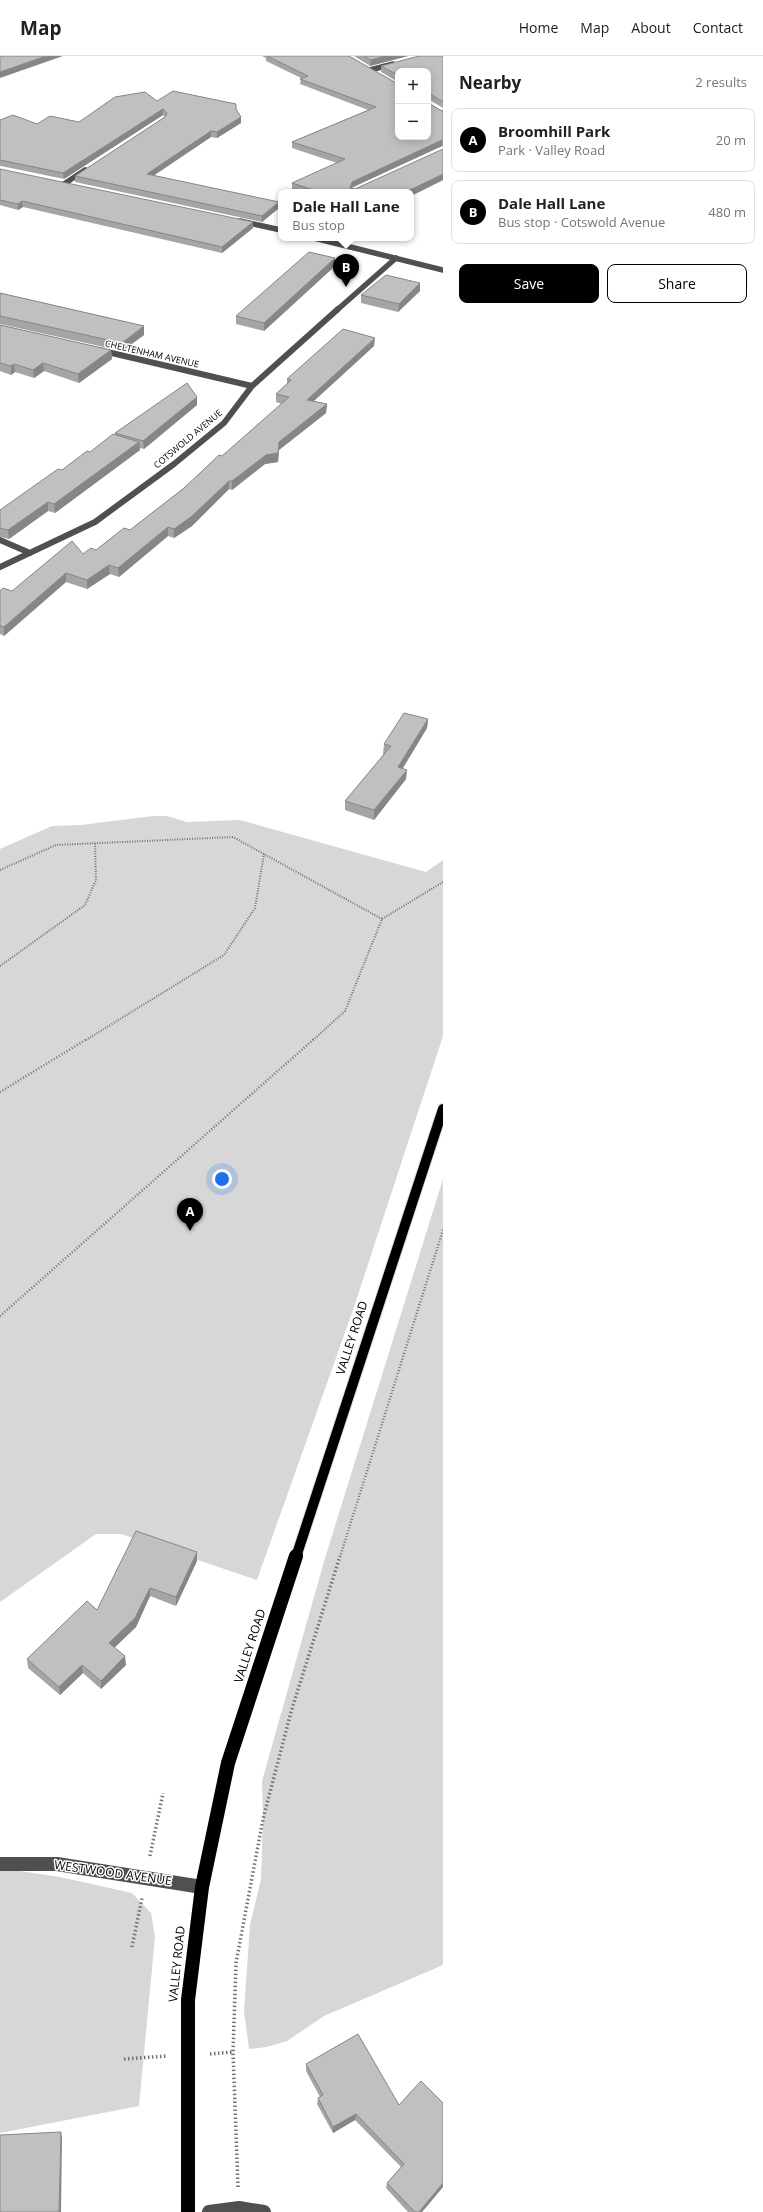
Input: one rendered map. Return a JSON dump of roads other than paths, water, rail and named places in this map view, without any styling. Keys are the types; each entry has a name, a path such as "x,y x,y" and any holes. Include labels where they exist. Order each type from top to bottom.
{"main road":[{"name":"VALLEY ROAD","path":"188,2212 188,2000 202,1887 228,1763 443,1109"}],"street":[{"path":"370,70 401,62"},
{"path":"364,66 376,73"},
{"path":"64,184 90,167"},
{"path":"57,183 71,186"},
{"path":"232,219 278,228"},
{"path":"326,241 443,270"},
{"name":"COTSWOLD AVENUE","path":"0,567 95,522 174,464 224,423 252,386 396,258"},
{"name":"CHELTENHAM AVENUE","path":"92,349 252,386"},
{"path":"0,540 30,553"},
{"name":"WESTWOOD AVENUE","path":"0,1864 57,1864 202,1887"},
{"path":"209,2212 239,2208 264,2212"}],"place":[{"name":"Dale Hall Lane","path":"346,287"},
{"name":"Broomhill Park","path":"190,1231"}]}
